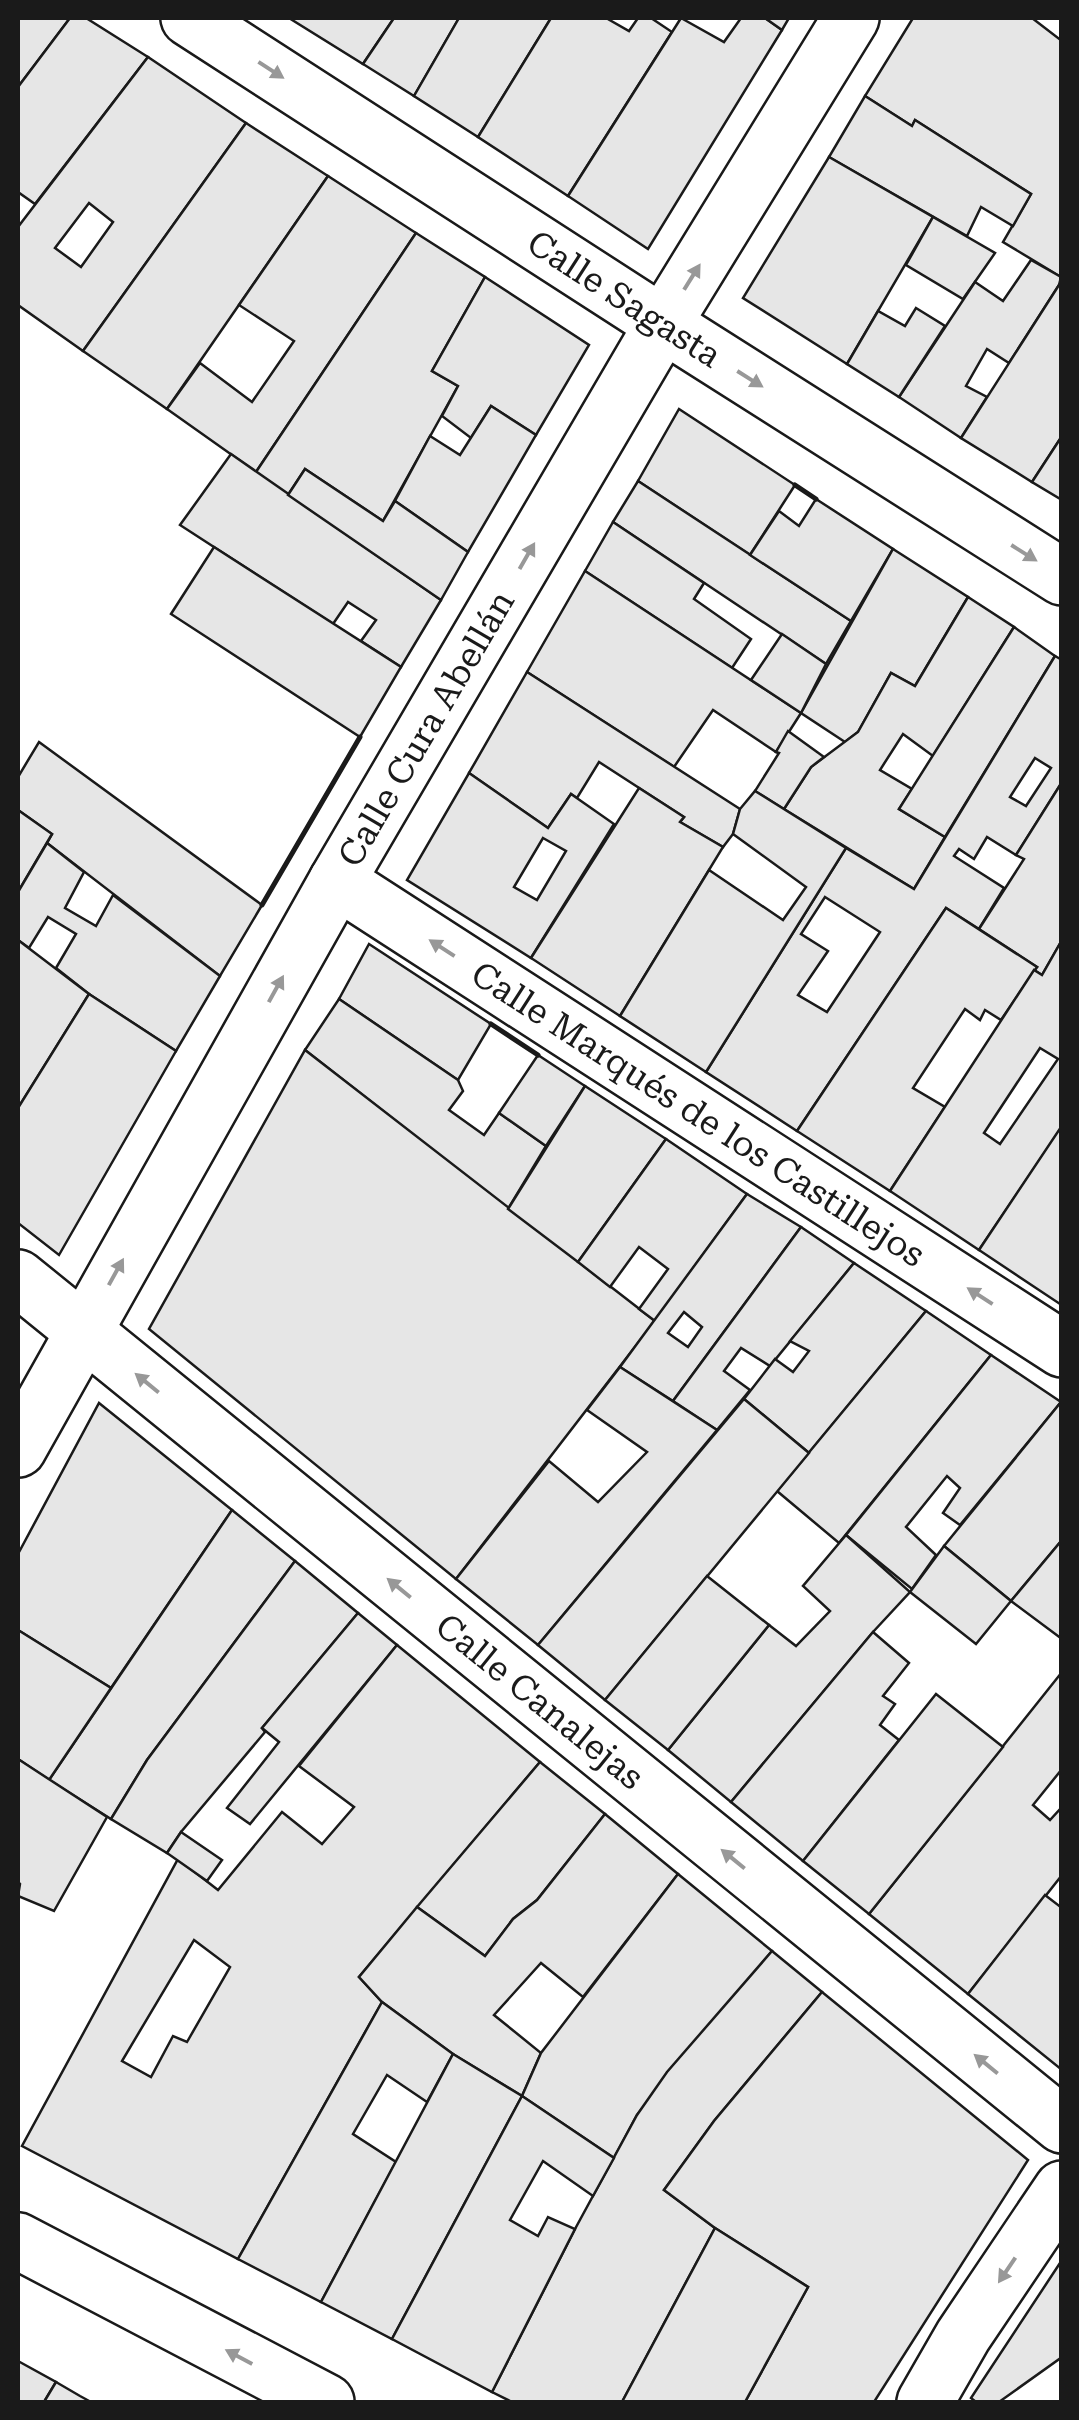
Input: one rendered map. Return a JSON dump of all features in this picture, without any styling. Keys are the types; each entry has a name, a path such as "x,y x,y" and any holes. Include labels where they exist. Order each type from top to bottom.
{"street":[{"name":"Calle Sagasta","path":"189,18 1062,577"},
{"name":"Calle Cura Abellán","path":"18,1449 337,880 663,324 851,18"},
{"name":"Calle Marqués de los Castillejos","path":"337,880 1062,1348"},
{"name":"Calle Canalejas","path":"18,1278 1062,2125"},
{"path":"925,2402 963,2336 1062,2189"},
{"path":"18,2242 326,2402"}],"building":[{"path":"18,18 70,18 18,87"},
{"path":"70,18 86,18 148,57 35,204 18,192 18,87"},
{"path":"289,18 394,18 363,64"},
{"path":"394,18 459,18 414,96 363,64"},
{"path":"459,18 551,18 478,137 414,96"},
{"path":"551,18 606,18 629,31 638,18 651,18 672,32 568,196 478,137"},
{"path":"681,18 724,42 741,18 765,18 782,30 648,249 568,196"},
{"path":"765,18 789,18 782,30"},
{"path":"913,18 1032,18 1062,41 1061,277 1003,242 1031,194 915,120 912,126 865,96"},
{"path":"148,57 246,123 83,351 18,305 18,227","holes":["89,203 113,222 81,267 55,248"]},
{"path":"865,96 912,126 915,120 1031,194 1013,226 981,207 967,236 829,157"},
{"path":"246,123 328,176 167,409 83,351"},
{"path":"829,157 933,217 847,364 743,298"},
{"path":"328,176 416,233 256,472 167,409 200,363 252,402 294,341 239,305"},
{"path":"933,217 995,253 963,299 906,265"},
{"path":"416,233 485,277 432,371 458,386 383,521 305,469 288,495 256,472"},
{"path":"1031,260 1061,277 1059,285 1009,363 987,349 966,386 987,397 961,438 899,397 975,282 1003,301"},
{"path":"485,277 589,345 536,435 491,406 471,438 442,416 458,386 432,371"},
{"path":"1059,285 1062,436 1032,482 961,438"},
{"path":"916,308 945,326 899,397 847,364 878,311 905,326"},
{"path":"491,406 536,435 468,552 395,501 430,436 460,455"},
{"path":"679,409 795,485 750,555 638,481"},
{"path":"1062,436 1062,500 1032,482"},
{"path":"231,454 441,600 401,667 361,641 376,620 348,602 333,624 180,525"},
{"path":"305,469 383,521 395,501 468,552 441,600 288,495"},
{"path":"638,481 851,621 826,664 613,522"},
{"path":"816,499 893,549 851,621 750,555 779,511 799,526"},
{"path":"613,522 704,583 694,599 751,639 732,668 585,571"},
{"path":"214,547 401,667 360,737 171,614"},
{"path":"893,549 968,597 915,686 891,673 858,732 845,742 801,713"},
{"path":"585,571 801,713 776,752 713,710 674,767 527,672"},
{"path":"968,597 1014,627 933,756 903,734 880,770 912,789 899,809 945,837 914,889 784,809 811,767 858,732 891,673 915,686"},
{"path":"1014,627 1055,656 945,837 899,809"},
{"path":"782,634 826,664 801,713 751,680"},
{"path":"1055,656 1062,660 1062,782 1016,855 987,837 974,859 959,849 954,856 1004,888 979,929 946,908 797,1131 706,1072 846,848 914,889","holes":["1035,758 1051,768 1026,806 1010,797","825,897 880,932 827,1012 798,995 828,951 801,934"]},
{"path":"527,672 740,809 733,834 723,847 680,822 684,817 599,762 577,798 571,794 548,828 469,773"},
{"path":"788,731 824,757 811,767 784,809 755,791"},
{"path":"39,742 262,905 220,976 47,843 52,834 18,810 18,777"},
{"path":"469,773 548,828 571,794 614,824 531,958 407,880","holes":["543,838 566,851 537,900 514,887"]},
{"path":"1062,782 1062,940 1042,975 1034,970 1037,967 979,929 1024,859 1016,855"},
{"path":"639,788 684,817 680,822 723,847 620,1016 531,958"},
{"path":"755,791 846,848 706,1072 620,1016 709,870 783,920 806,887 733,834 740,809"},
{"path":"18,810 52,834 18,892"},
{"path":"47,843 84,872 65,908 96,926 113,895 220,976 176,1051 56,968 76,934 48,917 29,948 18,940 18,892"},
{"path":"946,908 1037,967 1001,1020 985,1010 980,1020 965,1009 913,1088 945,1107 890,1191 797,1131"},
{"path":"18,940 89,994 18,1108"},
{"path":"1062,940 1062,1127 979,1250 890,1191 1034,970 1042,975","holes":["1040,1048 1058,1059 1000,1144 984,1133"]},
{"path":"369,944 491,1024 458,1080 339,999"},
{"path":"89,994 176,1051 59,1255 18,1223 18,1108"},
{"path":"339,999 458,1080 463,1091 449,1110 484,1135 499,1113 546,1146 508,1209 305,1050"},
{"path":"305,1050 655,1321 456,1579 149,1329"},
{"path":"538,1055 585,1086 546,1146 499,1113"},
{"path":"585,1086 666,1139 578,1262 508,1209"},
{"path":"1061,1127 1062,1302 1060,1304 979,1250"},
{"path":"666,1139 747,1194 655,1321 639,1309 668,1269 639,1247 610,1287 578,1262"},
{"path":"747,1194 801,1227 673,1401 620,1367","holes":["684,1312 702,1327 688,1347 668,1333"]},
{"path":"801,1227 854,1263 770,1366 741,1348 724,1371 750,1390 717,1430 673,1401"},
{"path":"854,1263 926,1311 809,1453 744,1399 775,1359 793,1372 809,1351 790,1341"},
{"path":"926,1311 991,1355 839,1543 777,1491"},
{"path":"991,1355 1061,1402 960,1525 943,1513 960,1488 947,1476 906,1527 936,1555 912,1589 846,1535"},
{"path":"620,1367 717,1430 538,1645 456,1579 549,1461 598,1502 647,1452 587,1410"},
{"path":"744,1399 809,1453 605,1700 538,1645"},
{"path":"1061,1402 1062,1540 1011,1601 944,1546"},
{"path":"99,1403 232,1510 111,1688 18,1630 18,1554"},
{"path":"232,1510 295,1561 147,1760 111,1819 49,1780"},
{"path":"846,1535 910,1592 731,1802 668,1750 769,1625 796,1646 830,1611 803,1586"},
{"path":"1062,1540 1062,1639 1011,1601"},
{"path":"944,1546 1011,1601 976,1644 910,1592"},
{"path":"295,1561 358,1613 262,1728 265,1732 167,1853 111,1819 147,1760"},
{"path":"707,1576 769,1625 668,1750 605,1700"},
{"path":"358,1613 397,1645 250,1824 227,1808 279,1742 262,1728"},
{"path":"18,1630 111,1688 49,1780 18,1759"},
{"path":"873,1632 909,1663 883,1696 895,1704 880,1725 899,1740 803,1861 731,1802"},
{"path":"397,1645 540,1762 359,1977 382,2002 238,2259 22,2146 178,1859 218,1890 282,1812 322,1844 354,1807 299,1766","holes":["194,1940 230,1967 187,2042 173,2036 151,2077 122,2061"]},
{"path":"1062,1672 1062,1769 1033,1805 1050,1820 1062,1807 1062,1875 968,1994 869,1914"},
{"path":"936,1694 1003,1747 869,1914 803,1861"},
{"path":"18,1759 107,1817 54,1911 18,1896"},
{"path":"540,1762 605,1814 537,1900 513,1919 485,1956 417,1907"},
{"path":"605,1814 678,1874 583,1997 541,1963 494,2015 541,2053 522,2096 453,2054 382,2002 359,1977 417,1907 485,1956 513,1919 537,1900"},
{"path":"181,1832 222,1860 207,1881 167,1853"},
{"path":"678,1874 772,1951 637,2115 614,2158 522,2096 541,2053"},
{"path":"1045,1895 1062,1908 1062,2070 968,1994"},
{"path":"772,1951 822,1992 714,2121 664,2190 715,2228 622,2402 512,2402 492,2392 637,2115 667,2072"},
{"path":"822,1992 1028,2160 874,2402 745,2402 808,2287 715,2228 664,2190 714,2121"},
{"path":"382,2002 453,2054 427,2102 387,2075 353,2134 396,2162 321,2302 238,2259"},
{"path":"453,2054 522,2096 392,2339 321,2302"},
{"path":"522,2096 614,2158 593,2196 543,2161 510,2220 538,2236 548,2217 575,2229 492,2392 392,2339"},
{"path":"715,2228 808,2287 745,2402 622,2402"},
{"path":"1062,2260 1062,2357 999,2402 976,2402 971,2398"},
{"path":"18,2361 56,2382 44,2402 18,2402"},
{"path":"56,2382 80,2396 91,2402 44,2402"}],"wall":[{"path":"795,485 816,499"},
{"path":"262,905 360,737"},
{"path":"491,1024 538,1055"}]}
